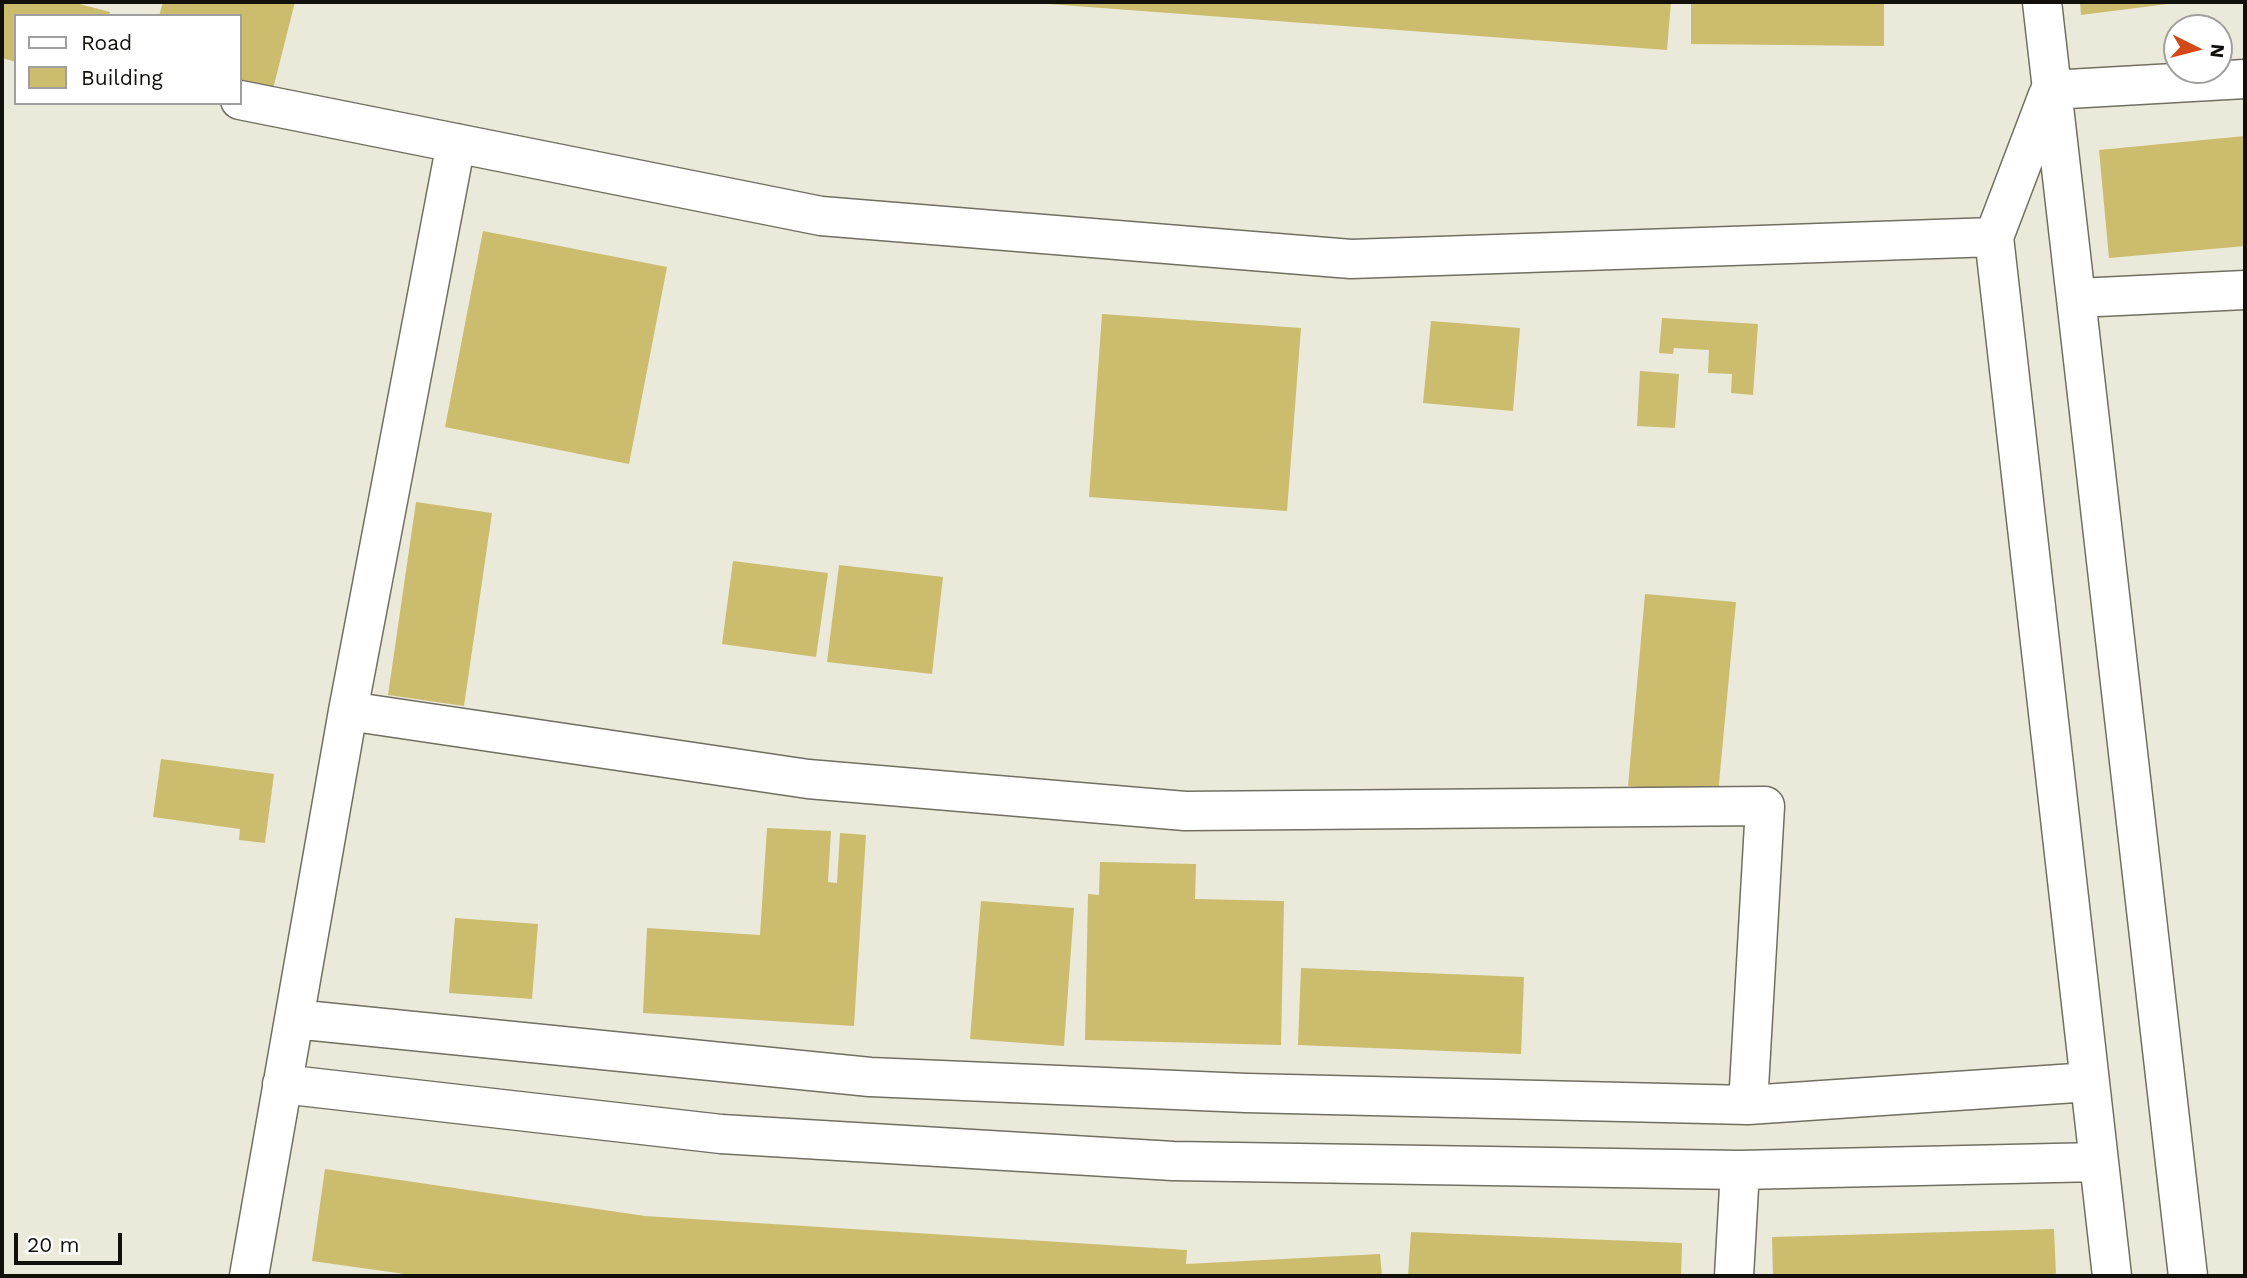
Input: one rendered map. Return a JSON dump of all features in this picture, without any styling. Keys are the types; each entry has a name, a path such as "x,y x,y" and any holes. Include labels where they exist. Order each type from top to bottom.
{"street":[{"path":"2042,2 2188,1276"},
{"path":"2050,90 2245,79"},
{"path":"2050,90 1994,237 2112,1276"},
{"path":"242,100 821,216 1351,259 1994,237"},
{"path":"249,1276 348,711 456,143"},
{"path":"2077,298 2245,290"},
{"path":"348,711 808,779 1185,811 1765,806 1748,1105"},
{"path":"294,1019 870,1077 1246,1093 1748,1105 2090,1082"},
{"path":"282,1084 721,1134 1173,1161 1740,1170 2099,1162"},
{"path":"1734,1276 1740,1170"}],"building":[{"path":"2,2 72,2 110,12 14,14 14,61 2,58"},
{"path":"163,2 295,2 273,89 242,81 242,14 160,14"},
{"path":"1048,2 1671,2 1667,50"},
{"path":"1691,2 1884,2 1884,46 1691,44"},
{"path":"2080,2 2176,2 2176,3 2081,15"},
{"path":"2245,136 2245,246 2109,258 2099,150"},
{"path":"483,231 667,267 629,464 445,427"},
{"path":"1102,314 1301,328 1287,511 1089,497"},
{"path":"1662,318 1758,324 1753,395 1731,393 1732,374 1708,373 1709,350 1674,348 1673,354 1659,353"},
{"path":"1431,321 1520,328 1513,411 1423,403"},
{"path":"1640,371 1679,374 1675,428 1637,426"},
{"path":"416,502 492,513 464,706 388,695"},
{"path":"733,561 828,573 816,657 722,644"},
{"path":"839,565 943,577 932,674 827,662"},
{"path":"1645,594 1736,602 1718,794 1628,786"},
{"path":"161,759 274,774 265,843 239,840 240,829 153,817"},
{"path":"767,828 831,831 828,882 837,883 840,833 866,835 854,1026 643,1013 647,928 760,935"},
{"path":"1100,862 1196,864 1195,899 1284,901 1281,1045 1085,1040 1088,894 1099,895"},
{"path":"981,901 1074,908 1064,1046 970,1039"},
{"path":"455,918 538,924 532,999 449,993"},
{"path":"1301,968 1524,977 1521,1054 1298,1045"},
{"path":"325,1169 645,1216 1187,1250 1186,1264 1380,1254 1382,1276 419,1276 312,1261"},
{"path":"2054,1229 2056,1276 1773,1276 1772,1237"},
{"path":"1411,1232 1682,1243 1681,1276 1408,1276"}]}
